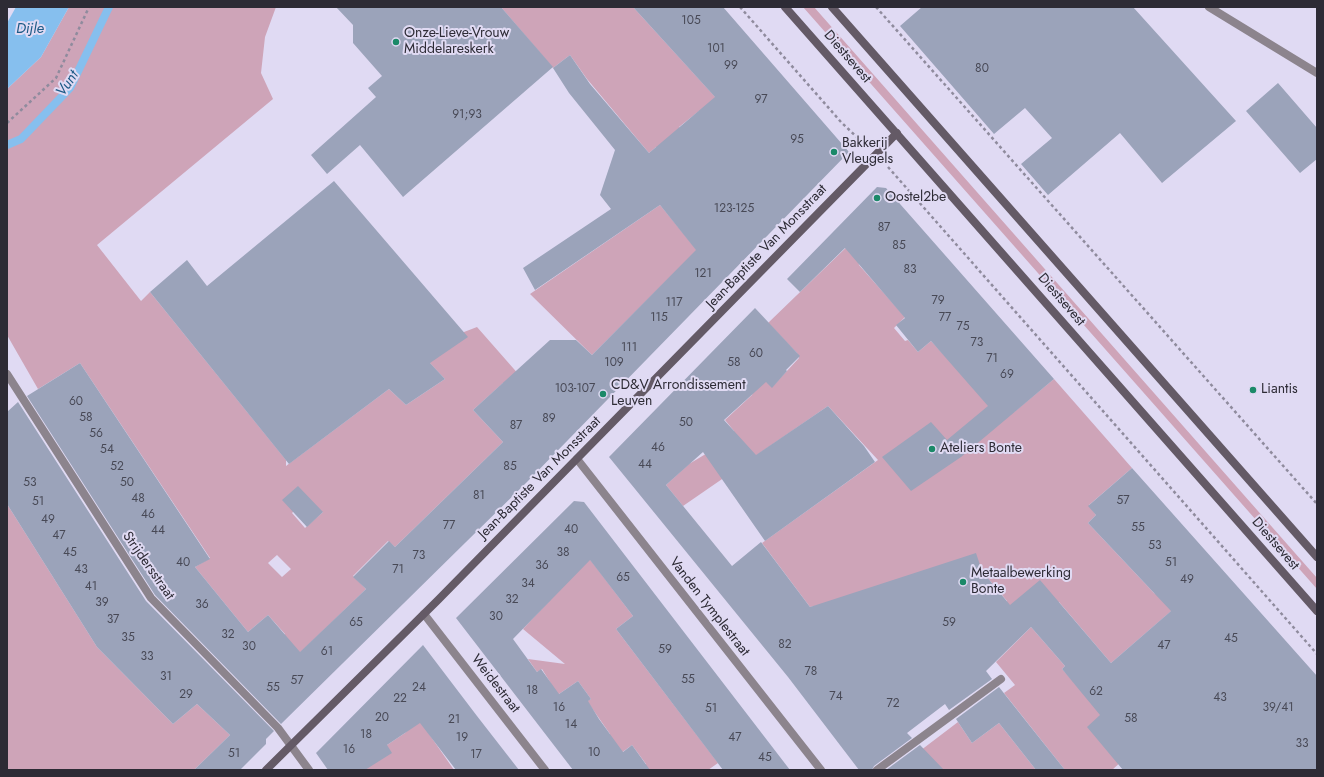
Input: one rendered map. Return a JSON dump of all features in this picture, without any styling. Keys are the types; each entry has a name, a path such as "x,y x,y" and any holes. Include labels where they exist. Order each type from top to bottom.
{"main road":[{"name":"Diestsevest","path":"785,7 898,133 1317,611"},
{"name":"Diestsevest","path":"832,7 1317,557"},
{"name":"Jean-Baptiste Van Monsstraat","path":"266,770 424,614 898,133"}],"street":[{"path":"1209,7 1317,73"},
{"name":"Strijdersstraat","path":"7,374 151,598 292,745 309,770"},
{"name":"Vanden Tymplestraat","path":"577,459 820,770"},
{"name":"Weidestraat","path":"424,614 545,770"},
{"path":"877,770 1001,679"}],"path":[{"path":"7,123 56,78 89,7"},
{"path":"740,7 852,133"},
{"path":"876,7 1317,504"},
{"path":"876,155 1317,654"}],"shaded area":[{"path":"69,7 276,7 265,37 261,73 273,99 97,245 141,301 150,292 286,460 286,466 389,389 406,405 445,379 427,360 464,332 477,327 535,393 523,404 503,383 473,410 503,442 395,547 388,541 353,576 366,589 277,675 259,656 285,634 268,615 248,632 195,567 210,558 80,363 38,389 7,335 7,89 41,57","holes":["323,512 305,528 292,513","277,555 291,569 282,577 268,563"]},
{"path":"501,7 633,7 760,146 700,201 656,147 649,153 587,79 570,55 553,68","holes":["699,111 725,140 705,157 679,127"]},
{"path":"803,7 814,7 1317,578 1317,589"},
{"path":"660,205 697,250 592,355 530,294"},
{"path":"855,239 859,265 905,317 894,328 905,341 908,340 918,352 931,341 960,372 1014,412 1054,379 1132,468 1089,505 1096,515 1088,523 1154,593 1177,606 1111,663 1059,602 1000,614 997,610 1007,601 982,571 810,607 762,543 878,460 828,406 683,506 666,485 689,464 719,446 734,431 725,420 752,395 758,373 772,387 799,358 797,353 768,323"},
{"path":"7,504 97,647 173,724 197,704 230,735 194,770 7,770"},
{"path":"589,558 633,616 616,629 718,763 708,770 637,770 646,764 632,745 609,762 597,744 610,734 587,701 591,699 578,681 556,696 542,669 537,672 528,659 565,664 523,629"},
{"path":"1031,627 1065,666 1062,669 1099,710 1123,760 1112,770 1065,770 1004,693 1015,685 996,662"},
{"path":"425,708 429,734 454,770 359,770 387,745 405,733"},
{"path":"958,722 972,743 999,723 1036,770 943,770 908,760"}],"water":[{"name":"Dijle","path":"16,7 69,7 41,57 7,89 7,23"}],"building":[{"path":"336,7 501,7 553,67 403,197 360,145 327,174 311,155 376,97 368,88 382,76 353,43 353,25"},
{"path":"633,7 723,7 849,152 527,482 281,724 155,595 27,396 80,363 210,559 195,567 248,632 268,615 300,652 366,589 353,577 389,541 395,547 503,442 473,410 550,340 576,340 592,355 696,250 660,205 535,290 523,268 611,209 600,195 615,150 569,93 553,68 570,55 590,84 649,153 715,97"},
{"path":"922,7 1133,7 1236,121 1162,183 1120,133 1048,195 1021,164 1052,138 1025,108 994,134 900,26"},
{"path":"1278,83 1317,128 1317,159 1300,173 1246,111"},
{"path":"334,181 468,337 430,363 445,379 406,405 389,389 289,464 150,292 187,260 207,286"},
{"path":"877,187 886,188 1054,379 961,457 911,491 882,457 931,422 947,440 988,406 931,341 918,352 896,325 905,318 845,248 800,292 787,279"},
{"path":"755,308 800,356 786,370 787,371 772,388 766,382 724,420 756,455 828,406 864,446 875,462 765,541 703,452 666,485 732,566 761,542 810,607 976,553 982,571 1010,605 1040,580 1111,663 1171,611 1088,523 1096,515 1088,506 1132,468 1317,676 1317,770 1123,770 1087,727 1100,715 1062,669 1065,666 1031,627 986,671 992,679 949,710 945,704 907,733 912,738 874,766 872,770 859,770 788,677 609,457"},
{"path":"18,402 146,601 274,731 266,739 266,744 240,770 194,770 230,735 197,704 173,724 97,647 7,504 7,412"},
{"path":"298,486 323,512 307,527 282,500"},
{"path":"574,501 584,502 790,770 723,770 616,629 633,616 590,560 513,639 537,672 541,669 559,694 578,681 591,699 588,701 599,719 623,752 632,745 650,770 573,770 456,618"},
{"path":"423,645 519,770 456,770 420,723 387,745 392,753 365,770 328,770 316,753"},
{"path":"999,687 1065,770 1036,770 999,723 972,743 956,719"},
{"path":"920,745 944,770 886,770"}],"waterway":[{"name":"Vunt","path":"7,145 21,139 70,88 109,7"}],"place":[{"name":"Onze-Lieve-Vrouw Middelareskerk","path":"396,42"},
{"name":"Bakkerij Vleugels","path":"834,152"},
{"name":"Oostel2be","path":"877,198"},
{"name":"Liantis","path":"1253,390"},
{"name":"CD&V Arrondissement Leuven","path":"603,394"},
{"name":"Ateliers Bonte","path":"932,449"},
{"name":"Metaalbewerking Bonte","path":"963,582"}]}
